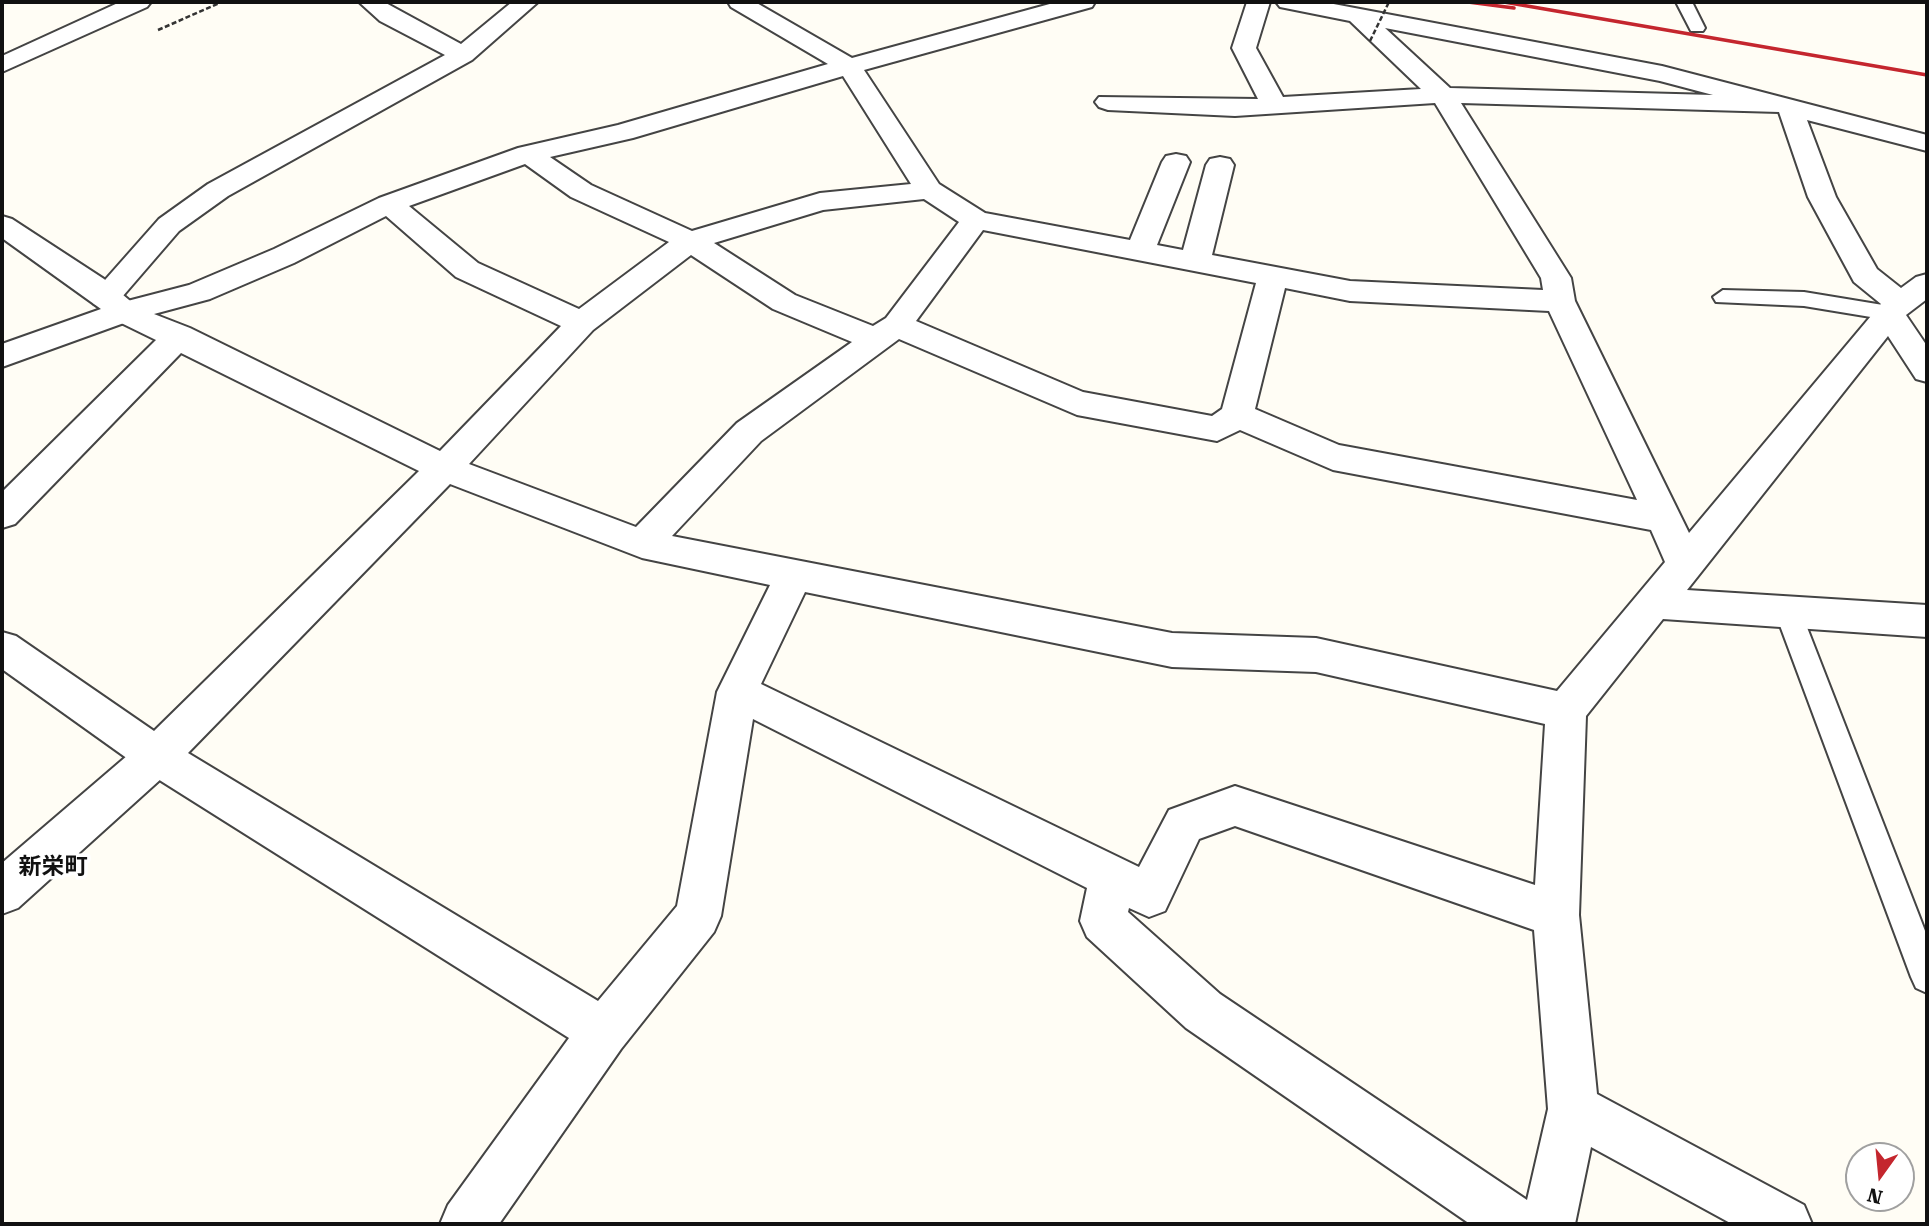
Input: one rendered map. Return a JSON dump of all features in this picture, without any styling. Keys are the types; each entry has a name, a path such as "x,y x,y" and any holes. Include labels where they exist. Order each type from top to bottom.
{"street":[{"path":"2,65 80,42 139,2"},
{"path":"370,2 387,16 463,55"},
{"path":"115,304 169,225 218,190 463,55 526,2"},
{"path":"739,2 850,67 929,190 976,219 1350,291 1560,301"},
{"path":"2,356 115,304 199,292 284,256 389,204 528,155 624,132 976,29 1084,2"},
{"path":"1258,2 1244,48 1275,106"},
{"path":"1289,2 1662,74 1927,143"},
{"path":"1357,15 1443,95 1556,278 1560,301 1686,566"},
{"path":"1108,102 1236,108 1443,95 1789,105"},
{"path":"1789,105 1822,197 1865,275 1906,300 1927,371"},
{"path":"528,155 581,191 690,241 784,302 951,351 1077,403 1217,429 1237,415 1273,276"},
{"path":"1140,251 1176,162"},
{"path":"1195,261 1220,165"},
{"path":"2,892 157,755 444,468 582,323 690,241 820,202 929,190"},
{"path":"389,204 467,270 582,323"},
{"path":"642,544 749,432 887,332 976,219"},
{"path":"2,225 115,304 179,336 444,468 642,544 1172,650 1316,655 1566,711"},
{"path":"1548,1224 1573,1109 1556,915 1566,711 1906,300"},
{"path":"2,514 179,336"},
{"path":"1237,415 1333,457 1664,519"},
{"path":"467,1224 604,1032 698,916 737,692 794,574"},
{"path":"1653,603 1927,621"},
{"path":"2,648 157,755 604,1032"},
{"path":"737,692 1149,895 1184,824 1235,806 1556,915"},
{"path":"1112,877 1103,921 1203,1011 1516,1224"},
{"path":"1573,1109 1785,1224"}],"lane":[{"path":"1684,2 1697,28"},
{"path":"1723,297 1906,300"},
{"path":"1788,612 1927,977"}],"path":[{"path":"1370,41 1389,2"}],"railway":[{"path":"1468,2 1514,8"},
{"path":"1504,2 1927,75"}],"district":[{"name":"新栄町","path":"53,867"}]}
